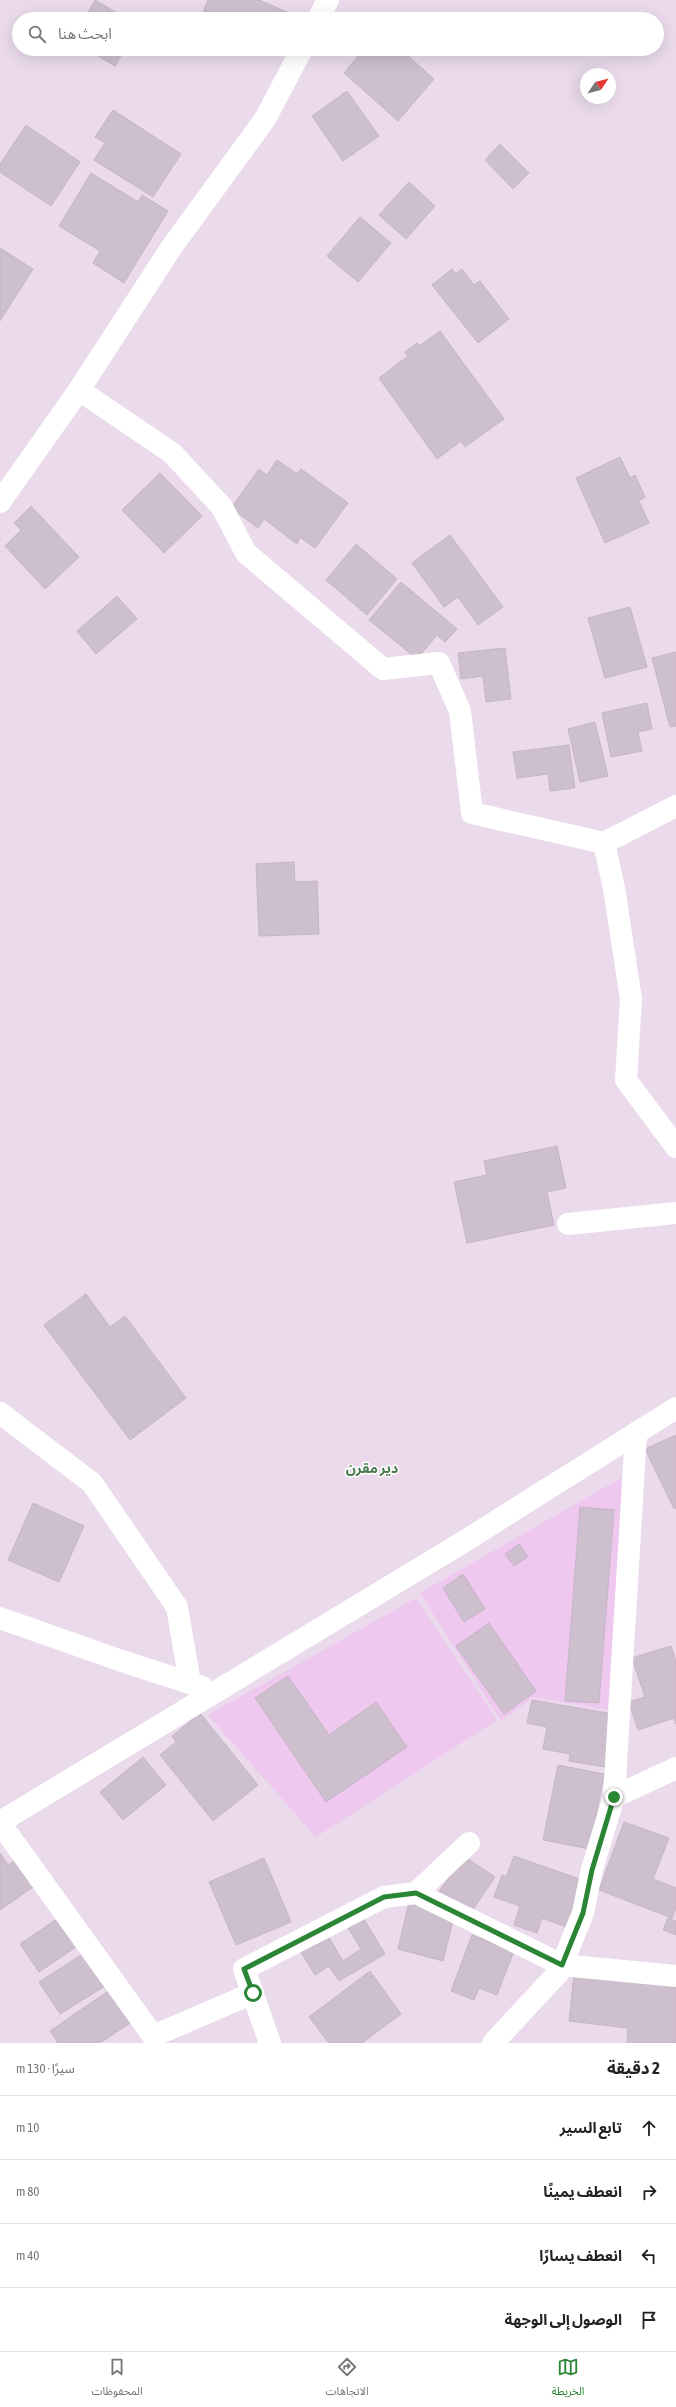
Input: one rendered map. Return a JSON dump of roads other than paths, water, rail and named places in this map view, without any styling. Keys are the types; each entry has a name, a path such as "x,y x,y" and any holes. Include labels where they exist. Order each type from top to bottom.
{"street":[{"path":"322,12 328,0"},
{"path":"0,502 79,390 171,248 265,119 298,56"},
{"path":"79,390 172,453 222,507 246,553 383,669 439,662 460,712 472,813 604,843 676,806"},
{"path":"604,843 614,888 631,999 626,1080 676,1147"},
{"path":"568,1224 676,1213"},
{"path":"253,1993 153,2036 0,1823 460,1544 676,1408"},
{"path":"0,1413 92,1483 177,1607 190,1683"},
{"path":"493,2043 559,1972 583,1913 592,1870 614,1797 636,1433"},
{"path":"0,1618 217,1691"},
{"path":"614,1797 676,1768"},
{"path":"416,1893 469,1842"},
{"path":"270,2043 244,1969 384,1897 416,1893 562,1965 676,1976"}],"district":[{"name":"دير مقرن","path":"372,1468"}]}
